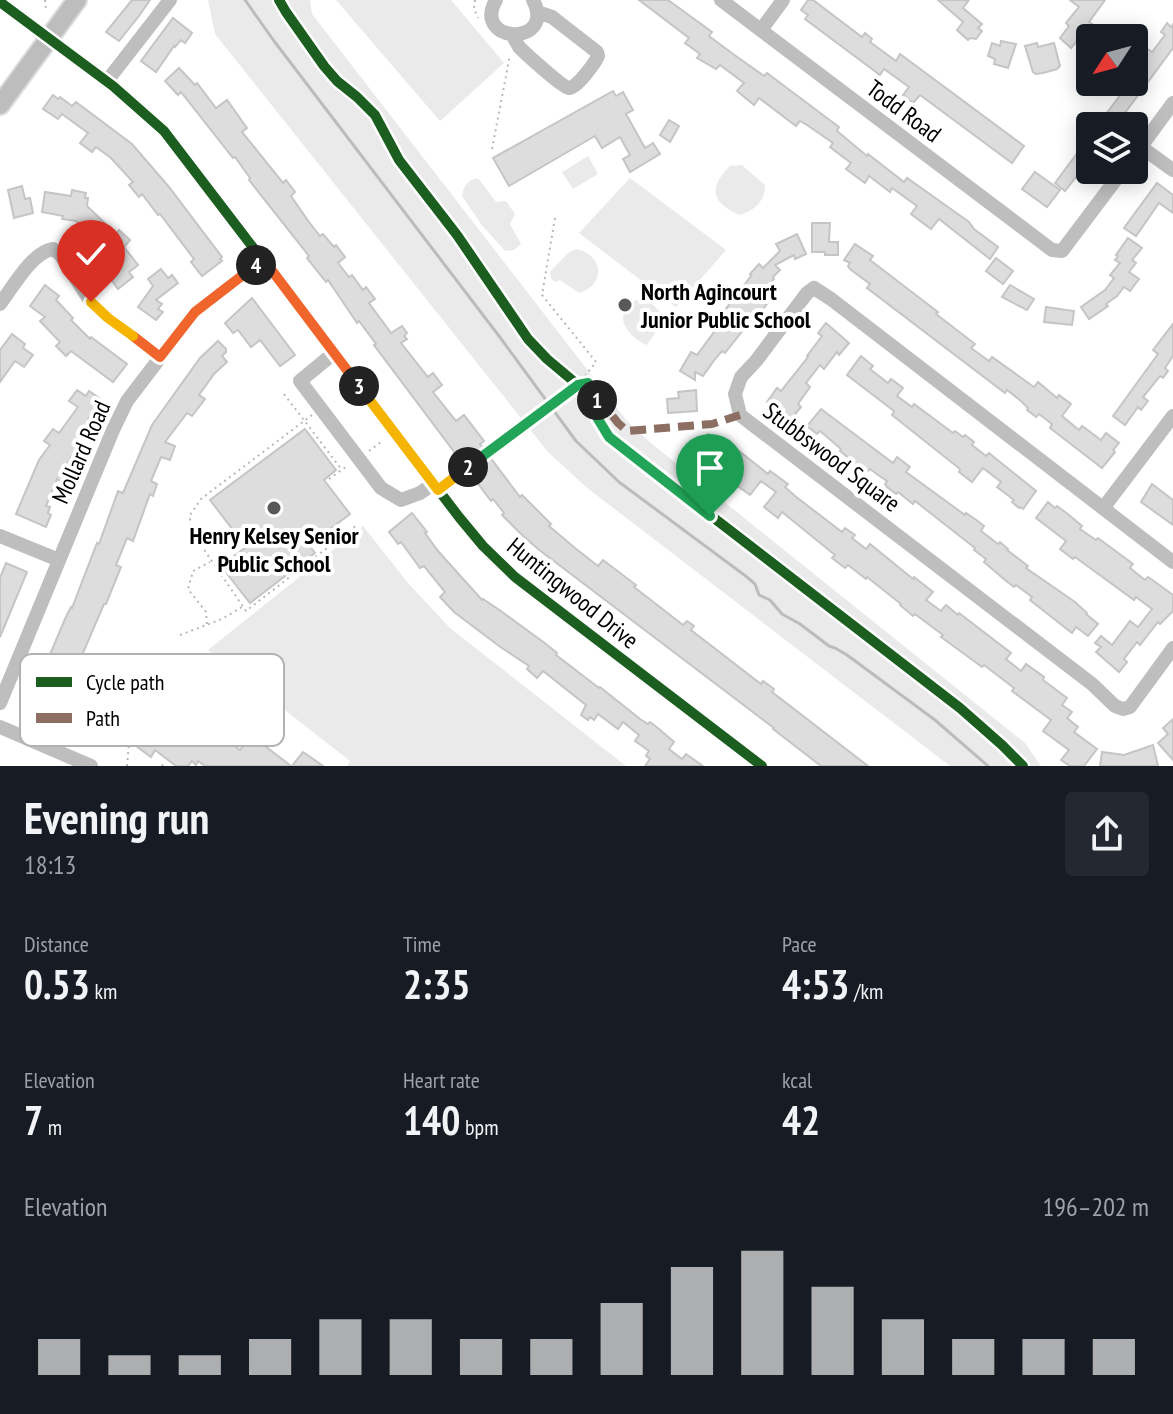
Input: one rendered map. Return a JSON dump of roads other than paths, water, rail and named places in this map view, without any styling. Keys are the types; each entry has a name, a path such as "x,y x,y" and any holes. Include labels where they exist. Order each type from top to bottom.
{"main road":[{"path":"0,105 77,0"}],"street":[{"path":"107,81 170,0"},
{"path":"496,0 492,14 495,25 551,76 572,88 596,61 597,52 537,4"},
{"name":"Todd Road","path":"721,0 1052,250 1062,251 1112,184"},
{"path":"761,30 783,0"},
{"name":"Huntingwood Drive","path":"0,2 107,81 164,131 483,546 515,577 762,766"},
{"path":"512,42 530,29 536,18 537,4"},
{"path":"1148,137 1173,103"},
{"path":"1148,156 1173,170"},
{"path":"0,304 36,257 43,250 53,249 60,254 91,302 160,357"},
{"name":"Mollard Road","path":"20,654 127,401 195,312 264,260"},
{"name":"Stubbswood Square","path":"1173,562 814,288 741,377 735,394 740,415 1092,684 1115,706 1123,709 1130,707 1173,648"},
{"path":"334,353 300,381 358,458 381,488 401,500 433,484"},
{"path":"1104,507 1173,416"},
{"path":"0,536 59,560"},
{"name":"Mollard Road","path":"0,703 20,655"},
{"path":"0,727 20,736"},
{"path":"44,746 91,766"}],"waterway":[{"path":"245,0 576,441 619,482 747,577 755,584 759,595 770,600 782,614 847,655 935,720 988,766"}],"place":[{"name":"North Agincourt Junior Public School","path":"625,305"},
{"name":"Henry Kelsey Senior Public School","path":"274,508"}]}
